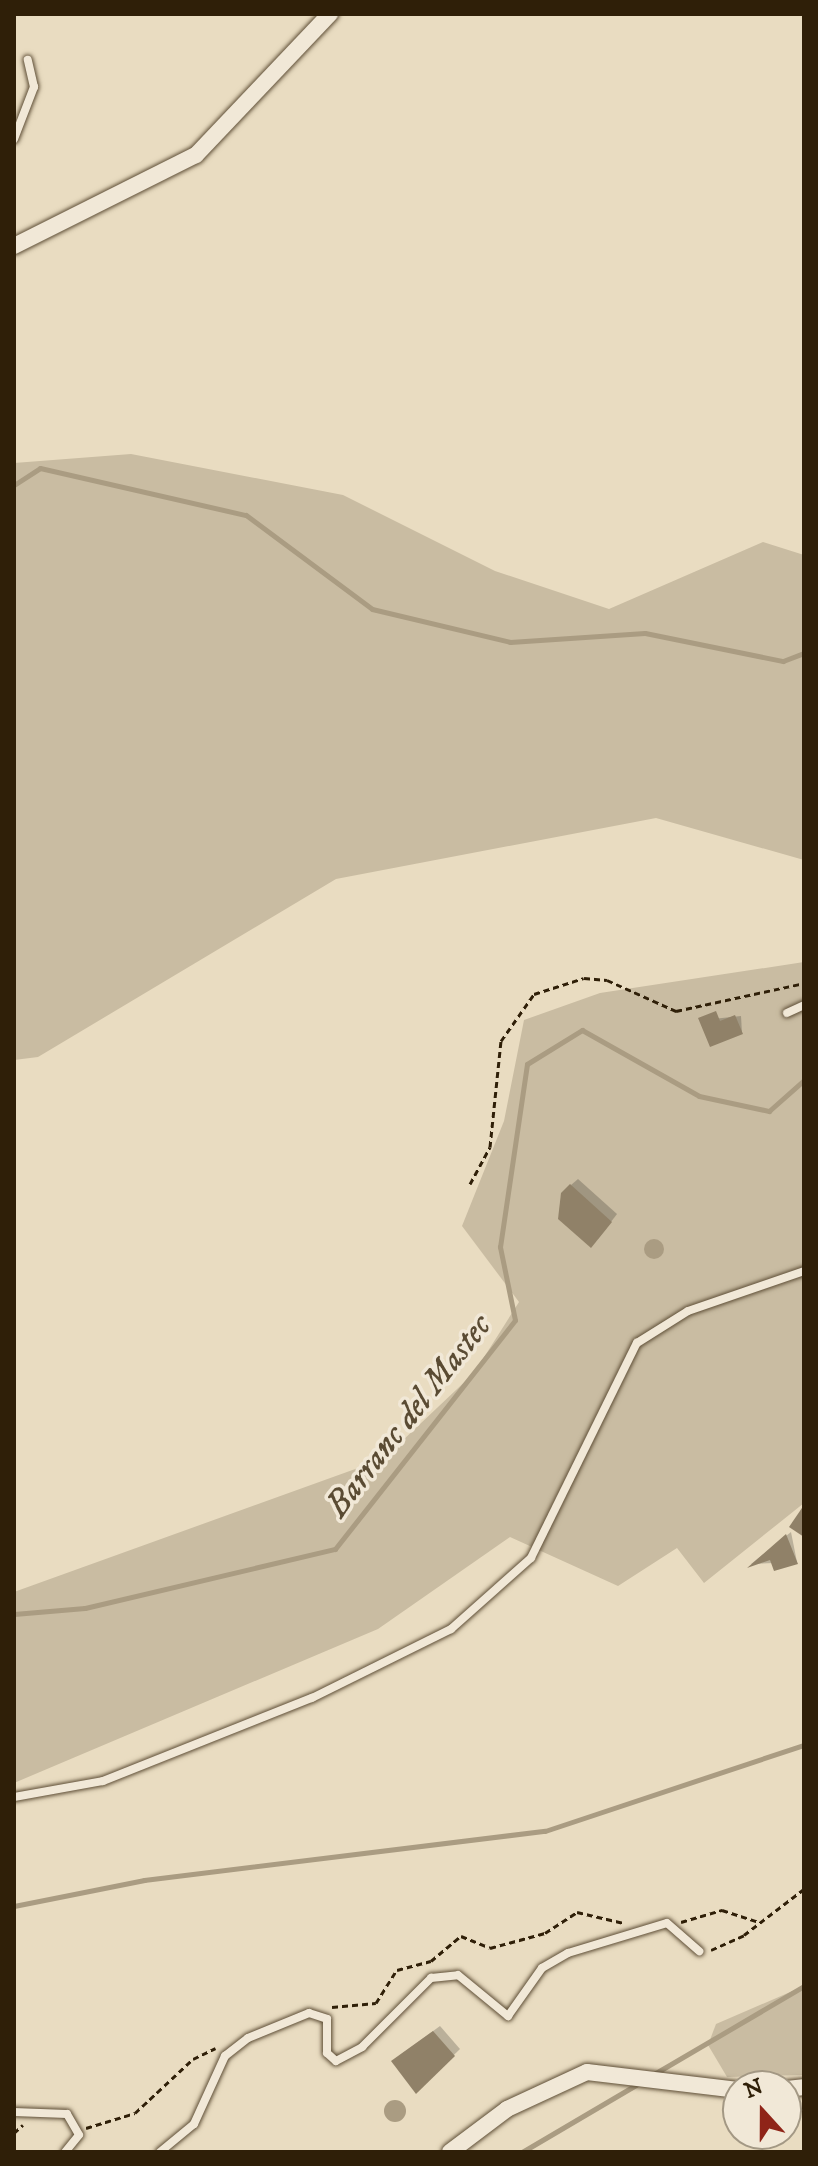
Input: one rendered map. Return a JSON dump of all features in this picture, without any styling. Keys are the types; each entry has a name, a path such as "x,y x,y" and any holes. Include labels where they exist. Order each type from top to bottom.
{"street":[{"path":"14,246 196,155 326,16"},
{"path":"450,2152 507,2109 587,2072 722,2088"}],"lane":[{"path":"14,139 34,87 28,60"},
{"path":"787,1013 804,1005"},
{"path":"14,1797 103,1781 312,1698 451,1629 531,1558 637,1343 688,1311 804,1271"},
{"path":"160,2152 194,2124 212,2074 235,2047 319,2013 327,2019 327,2053 342,2060 431,1978 458,1975 508,2016 553,1960 655,1926 676,1925 699,1951"},
{"path":"14,2112 60,2112 78,2129 65,2152"}],"path":[{"path":"470,1184 490,1147 501,1041 534,994 584,978 607,980 676,1011 804,983"},
{"path":"699,1951 732,1942 804,1889"},
{"path":"676,1925 722,1910 760,1922"},
{"path":"319,2013 376,2003 397,1970 431,1961 461,1936 490,1948 545,1933 577,1912 655,1926"},
{"path":"78,2129 135,2113 202,2053 235,2047"}],"shaded area":[{"path":"131,454 343,495 495,571 609,609 763,542 804,555 804,860 656,818 336,879 38,1057 14,1060 14,463"},
{"path":"804,962 804,1503 704,1583 677,1548 618,1586 510,1537 378,1629 14,1783 14,1592 383,1459 474,1373 519,1302 462,1226 504,1121 524,1020 600,993"},
{"path":"654,1239 661,1242 664,1249 661,1256 654,1259 647,1256 644,1249 647,1242"},
{"path":"804,1986 804,2075 802,2070 723,2070 708,2045 716,2024"},
{"path":"395,2100 403,2103 406,2111 403,2119 395,2122 387,2119 384,2111 387,2103"}],"building":[{"path":"716,1011 720,1021 735,1015 743,1034 710,1047 698,1018"},
{"path":"570,1184 612,1222 591,1248 558,1219 561,1193"},
{"path":"804,1505 804,1537 789,1527"},
{"path":"786,1534 798,1564 774,1571 770,1560 747,1568"},
{"path":"433,2031 455,2056 416,2094 391,2061"}],"waterway":[{"path":"14,485 40,468 246,515 372,609 510,642 645,633 783,661 804,653"},
{"name":"Barranc del Mastec","path":"14,1614 85,1608 335,1549 515,1320 500,1247 527,1064 582,1030 699,1096 769,1111 804,1080"},
{"path":"14,1906 144,1880 545,1831 804,1745"},
{"path":"654,2074 804,1986"},
{"path":"522,2152 639,2083"}]}
